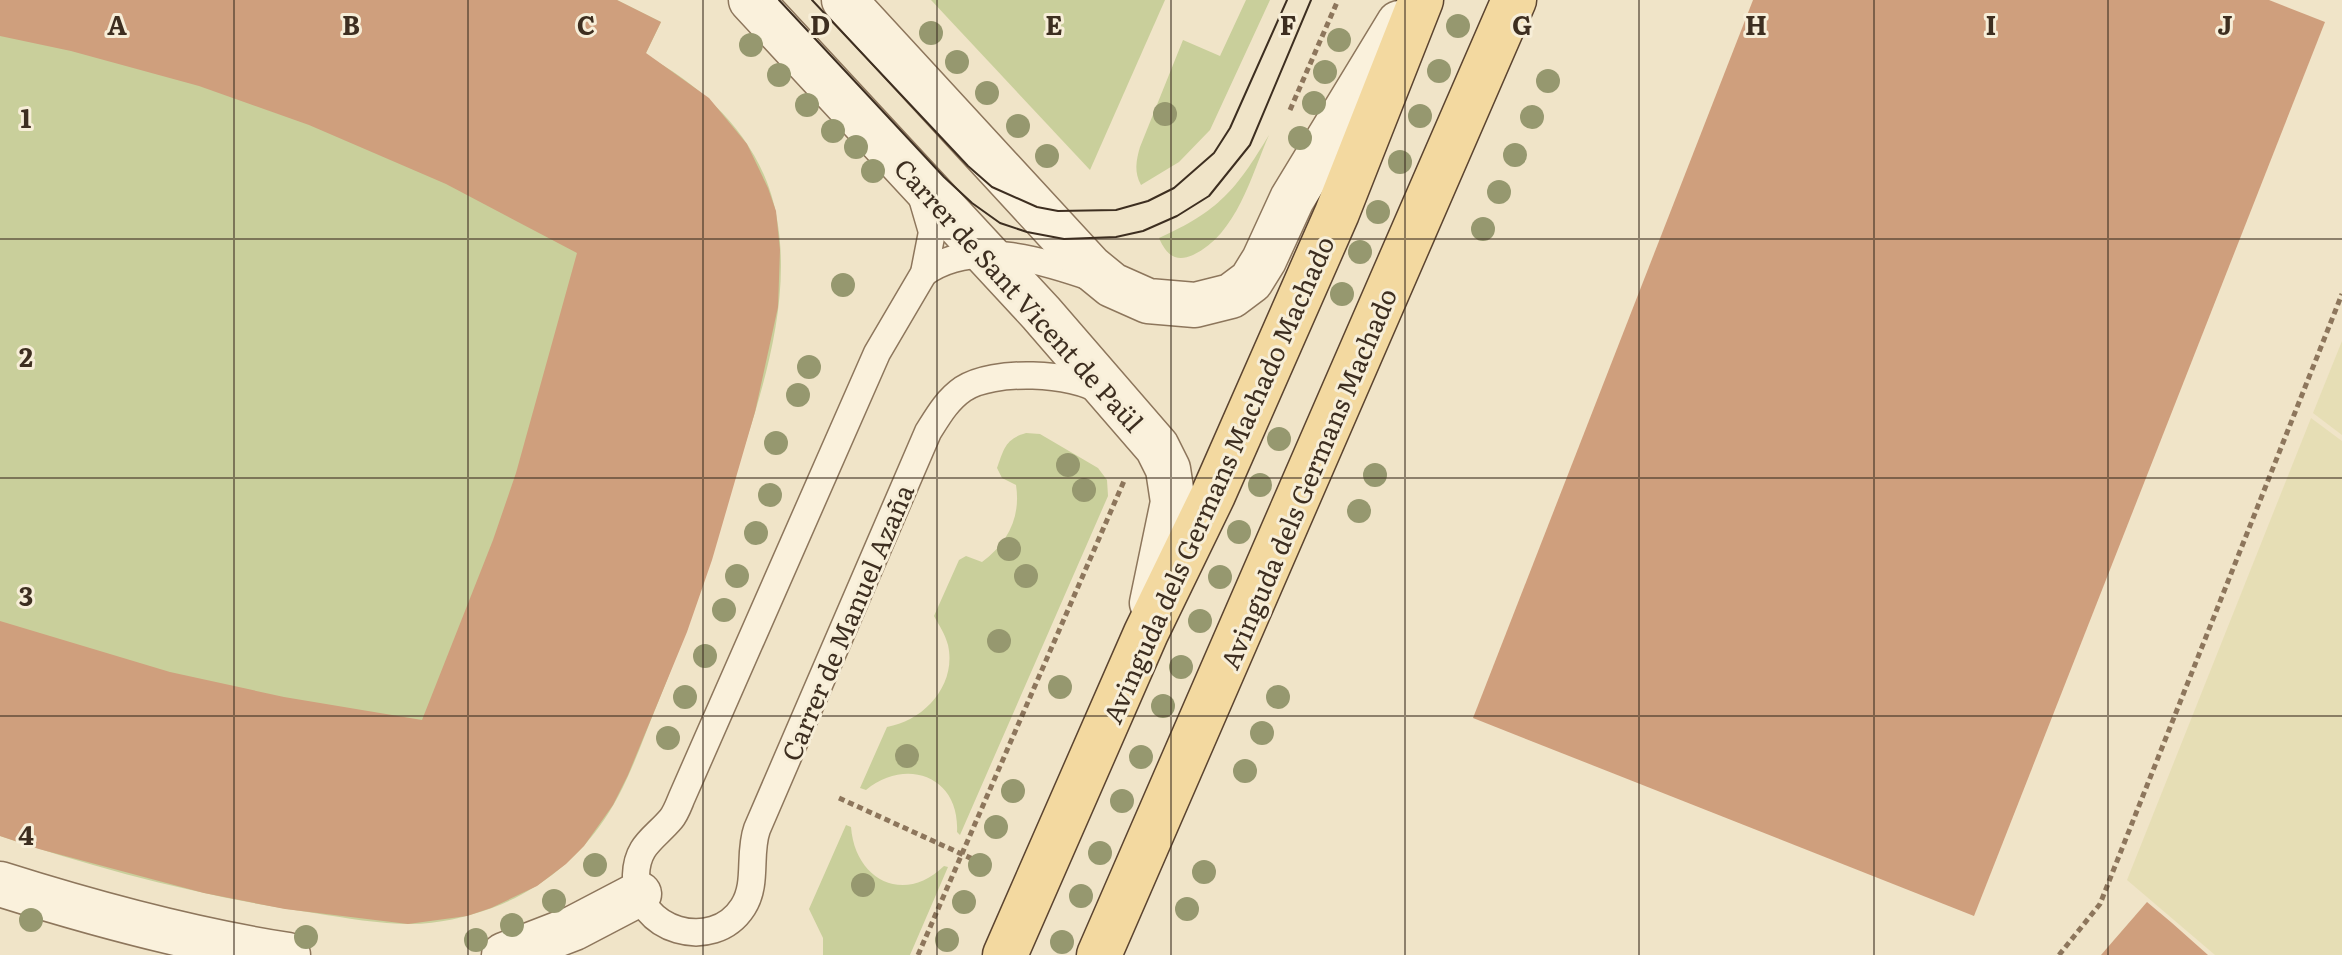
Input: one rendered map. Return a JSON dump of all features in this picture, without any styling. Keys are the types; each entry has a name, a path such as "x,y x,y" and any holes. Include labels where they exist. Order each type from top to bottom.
{"main road":[{"name":"Avinguda dels Germans Machado Machado","path":"1005,955 1146,633 1213,495 1337,213 1421,0"},
{"name":"Avinguda dels Germans Machado","path":"1099,955 1514,0"}],"street":[{"name":"Carrer de Sant Vicent de Paül","path":"751,0 1041,313 1126,409 1163,458 1168,469 1173,502 1146,633"},
{"path":"844,0 1090,267 1112,285 1148,301 1195,305 1231,296 1251,281 1292,199 1413,0"},
{"path":"0,884 71,906 220,944 288,955"},
{"path":"504,955 574,928 639,894"}],"lane":[{"path":"639,894 636,875 639,857 648,839 672,817 682,797 877,353 924,273 932,232 928,211 911,174"},
{"path":"924,273 940,261 984,253 1040,262 1112,285"},
{"name":"Carrer de Manuel Azaña","path":"639,894 648,910 662,923 678,931 697,933 715,930 731,920 744,906 751,888 751,850 756,833 838,636 928,432 943,408 964,389 986,379 1038,377 1071,380 1095,387 1126,409"}],"path":[{"path":"2059,955 2100,904 2342,294"},
{"path":"918,955 1131,465 1126,409"},
{"path":"839,798 977,861"}],"shaded area":[{"path":"2342,341 2342,435 2313,413"},
{"path":"2311,418 2342,441 2342,955 2215,955 2127,880"}],"green space":[{"path":"0,0 617,0 661,22 645,55 712,102 747,144 771,192 781,253 776,323 761,392 687,626 625,783 609,813 577,853 552,875 523,894 492,908 452,919 421,924 375,922 195,891 76,860 0,836"},
{"path":"931,0 1165,0 1090,170"},
{"path":"1246,0 1270,0 1210,130 1179,162 1141,185 1137,176 1137,157 1183,40 1220,56"},
{"path":"1269,135 1241,202 1221,233 1193,255 1181,258 1168,253 1159,238 1197,218 1224,197 1236,185"},
{"path":"1026,433 1040,434 1098,468 1107,480 1108,496 960,835 950,797 940,785 928,778 913,774 898,775 866,790 860,788 887,727 925,709 942,687 949,660 948,645 934,616 959,560 966,556 982,562 1006,538 1016,508 1016,485 1002,478 997,468 1009,442"},
{"path":"846,825 851,827 862,861 884,881 898,885 913,884 929,878 944,866 948,867 910,955 823,955 823,938 809,909"}],"building":[{"path":"0,0 617,0 661,22 646,53 709,98 747,144 776,211 780,250 778,307 755,412 712,560 687,632 628,775 613,805 584,846 537,886 467,916 408,924 285,909 204,893 0,836 0,621 170,672 284,697 422,720 516,473 577,253 446,184 309,125 199,86 71,51 0,36"},
{"path":"1753,0 2269,0 2325,22 1974,916 1473,718"},
{"path":"2147,902 2172,923 2208,955 2101,955"}],"tram line":[{"path":"779,0 972,203 1000,223 1064,239 1116,237 1143,231 1177,216 1209,196 1250,145 1311,0"},
{"path":"812,0 968,166 992,187 1037,207 1058,211 1116,210 1148,201 1174,188 1214,153 1230,128 1287,0"}]}
